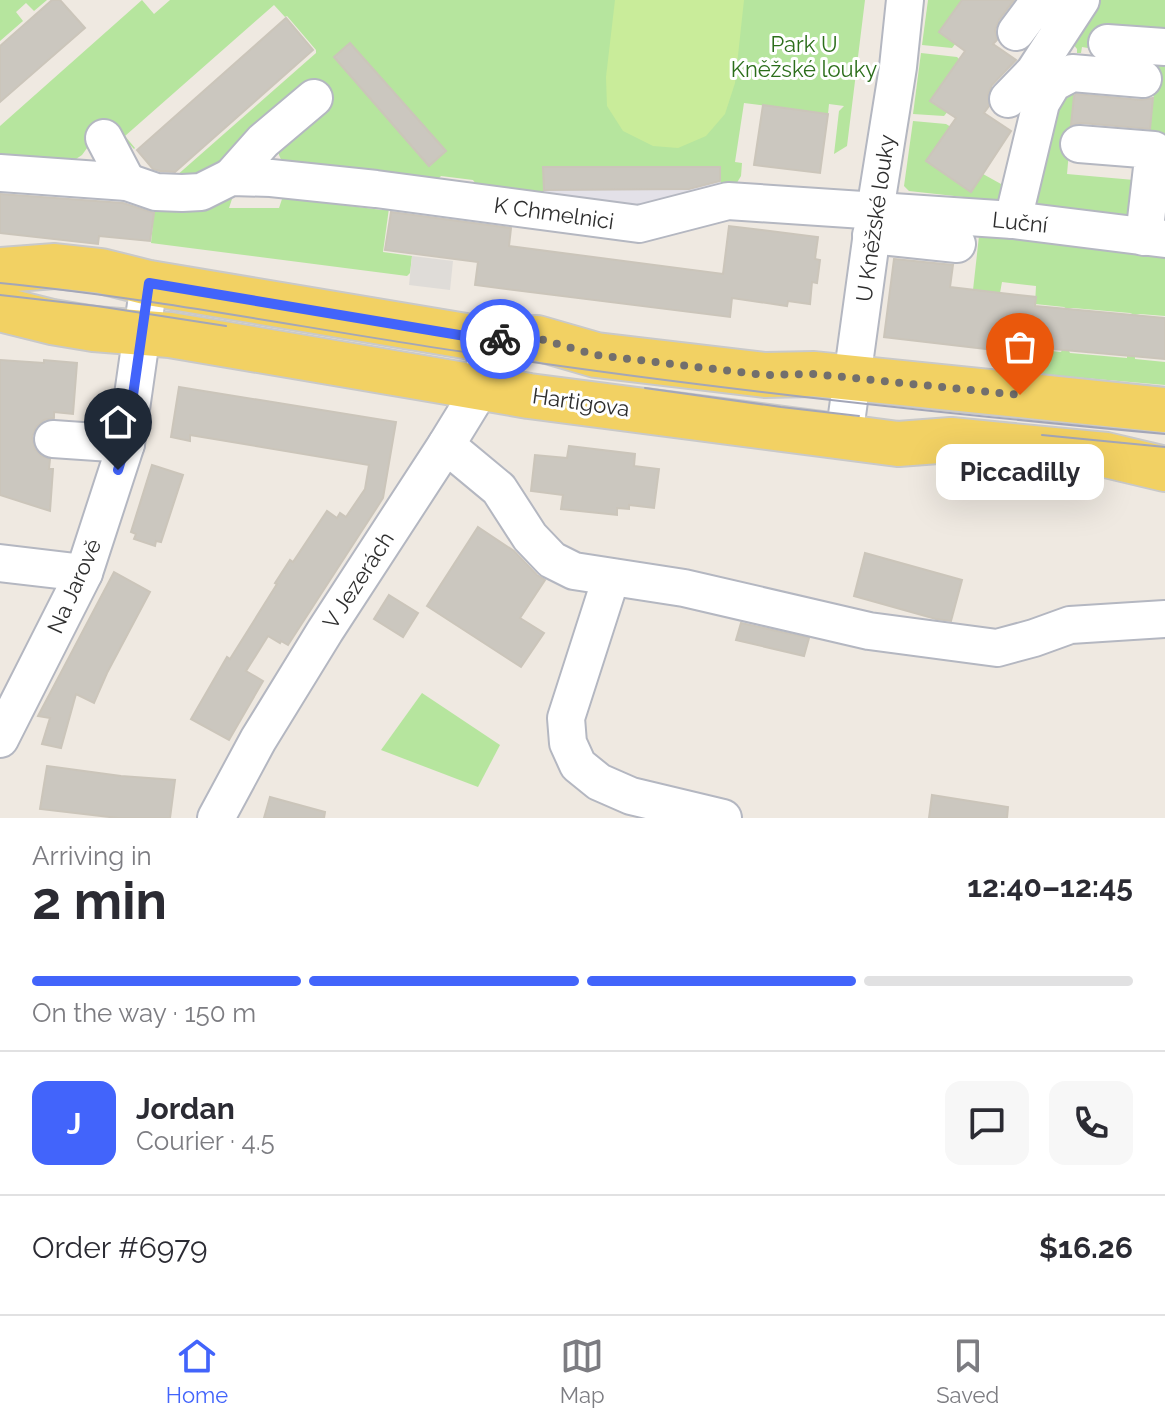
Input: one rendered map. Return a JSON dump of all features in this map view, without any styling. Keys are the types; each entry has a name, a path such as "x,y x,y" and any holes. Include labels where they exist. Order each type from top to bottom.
{"main road":[{"path":"0,270 55,266 101,271 149,283 489,340 537,338 596,355 765,375 814,374 1165,410"},
{"name":"Hartigova","path":"0,309 94,329 170,335 559,400 898,444 951,440 1091,453 1165,469"}],"street":[{"name":"U Kněžské louky","path":"844,437 905,0"},
{"path":"1016,32 1034,8 1075,8"},
{"path":"1008,99 1034,72 1075,8"},
{"path":"1107,43 1165,47"},
{"path":"1013,220 1041,103 1053,83 1072,73 1143,79"},
{"name":"K Chmelnici","path":"0,173 127,182 156,192 201,192 231,177 263,141 314,98"},
{"path":"104,138 127,182"},
{"path":"1079,144 1154,150 1154,238"},
{"path":"996,177 1015,145 1029,148"},
{"name":"K Chmelnici","path":"231,177 376,189 639,224 728,201 873,223"},
{"name":"Luční","path":"873,223 1013,220 1154,238"},
{"path":"873,223 957,244"},
{"name":"Na Jarově","path":"0,739 84,573 126,444 149,283"},
{"name":"V Jezerách","path":"216,818 258,740 325,631 481,388 489,340"},
{"path":"53,439 126,444"},
{"path":"446,445 499,489 530,537 552,560 574,571 684,588 869,631 997,648 1070,625 1165,619"},
{"path":"0,563 84,573"},
{"path":"611,578 566,718 568,743 578,765 599,782 631,796 731,812"}],"shaded area":[{"path":"542,163 721,167 721,189 657,210 544,204"},
{"path":"412,256 453,261 450,290 409,285"}],"green space":[{"path":"0,0 47,0 34,11 26,3 16,12 23,21 0,41"},
{"name":"Park U Kněžské louky","path":"142,0 154,14 170,0 865,0 847,146 834,154 839,111 844,106 829,104 828,114 744,103 735,162 742,163 741,176 735,186 721,189 721,167 543,167 544,204 485,197 473,180 441,176 429,189 284,166 279,155 279,144 207,177 167,184 316,53 287,16 274,5 125,136 134,149 113,127 95,137 82,155 67,165 61,159 0,154 0,126","holes":["351,44 445,151 430,166 335,57"]},
{"path":"615,0 744,0 735,83 725,114 706,136 678,148 653,146 623,131 607,106 606,77"},
{"path":"928,0 962,0 956,43 952,48 922,45"},
{"path":"1087,0 1165,0 1165,40 1100,50 1082,47 1081,53 1077,53 1065,34"},
{"path":"921,53 957,57 960,60 948,111 944,116 913,114"},
{"path":"1165,55 1165,139 1149,138 1157,66 1153,65"},
{"path":"1075,84 1067,174 1134,180 1142,216 1021,204 1044,114"},
{"path":"913,121 951,127 928,161 972,191 983,174 1001,184 1015,162 1009,202 909,191 904,186"},
{"path":"235,190 229,208 279,208 285,190 319,194 318,202 382,210 384,202 389,208 383,252 412,256 410,273 407,276 151,243 155,202"},
{"path":"979,236 1165,254 1165,316 1035,304 1036,286 1002,282 1000,293 973,290"},
{"path":"1031,349 1165,362 1165,385 1027,373"},
{"path":"422,693 500,745 478,787 381,750"}],"building":[{"path":"52,0 60,0 85,28 0,102 0,46"},
{"path":"962,0 1014,0 999,20 995,30 997,40 993,44 1016,60 992,85 988,95 989,106 984,113 1011,131 971,192 926,161 956,118 930,101 965,51 939,32"},
{"path":"286,18 313,50 175,172 153,169 137,150"},
{"path":"350,43 446,151 429,166 334,57"},
{"path":"1076,94 1141,100 1153,98 1150,129 1081,123 1071,125"},
{"path":"763,105 828,114 820,173 754,165"},
{"path":"543,167 720,167 720,181 689,189 544,190"},
{"path":"0,194 123,203 154,213 150,241 99,236 98,244 0,233"},
{"path":"391,212 511,228 509,246 723,274 729,226 818,237 815,259 820,260 817,283 812,282 810,304 788,301 787,306 732,298 730,317 475,285 478,262 385,250"},
{"path":"894,259 953,265 950,287 1036,297 1035,306 1165,318 1165,359 1030,347 1029,354 884,337"},
{"path":"0,360 77,363 73,414 54,412 54,418 44,420 36,427 32,437 35,449 41,456 50,459 49,469 53,469 50,511 0,495"},
{"path":"179,387 396,422 383,498 288,645 268,636 246,671 263,681 229,740 191,719 290,560 293,562 327,511 337,518 340,513 346,517 365,489 369,465 190,435 190,441 171,437"},
{"path":"569,446 635,454 634,466 659,469 654,508 629,505 629,509 617,508 617,515 561,509 563,495 531,491 535,455 567,458"},
{"path":"152,465 183,475 161,542 156,541 155,546 134,539 136,534 131,532"},
{"path":"478,527 514,551 545,580 520,618 544,633 521,667 427,606"},
{"path":"865,553 962,580 951,621 854,596"},
{"path":"114,572 150,592 94,703 76,694 61,748 42,744 50,718 38,716"},
{"path":"389,595 418,613 403,637 374,619"},
{"path":"741,623 809,638 804,656 736,640"},
{"path":"47,766 175,780 170,818 118,818 40,809"},
{"path":"932,795 1008,807 1007,818 929,818"},
{"path":"270,797 325,812 324,818 264,818"}],"tram line":[{"path":"0,283 122,298 655,379 910,409 1165,434"},
{"path":"0,295 226,326"},
{"path":"645,388 859,416"},
{"path":"1042,435 1165,447"}],"way so far":[{"path":"500,339 537,338 596,355 765,375 814,374 1020,395"}],"place":[{"name":"Piccadilly","path":"1020,395"}],"route":[{"path":"118,470 126,444 149,283 489,340 500,339"}]}
